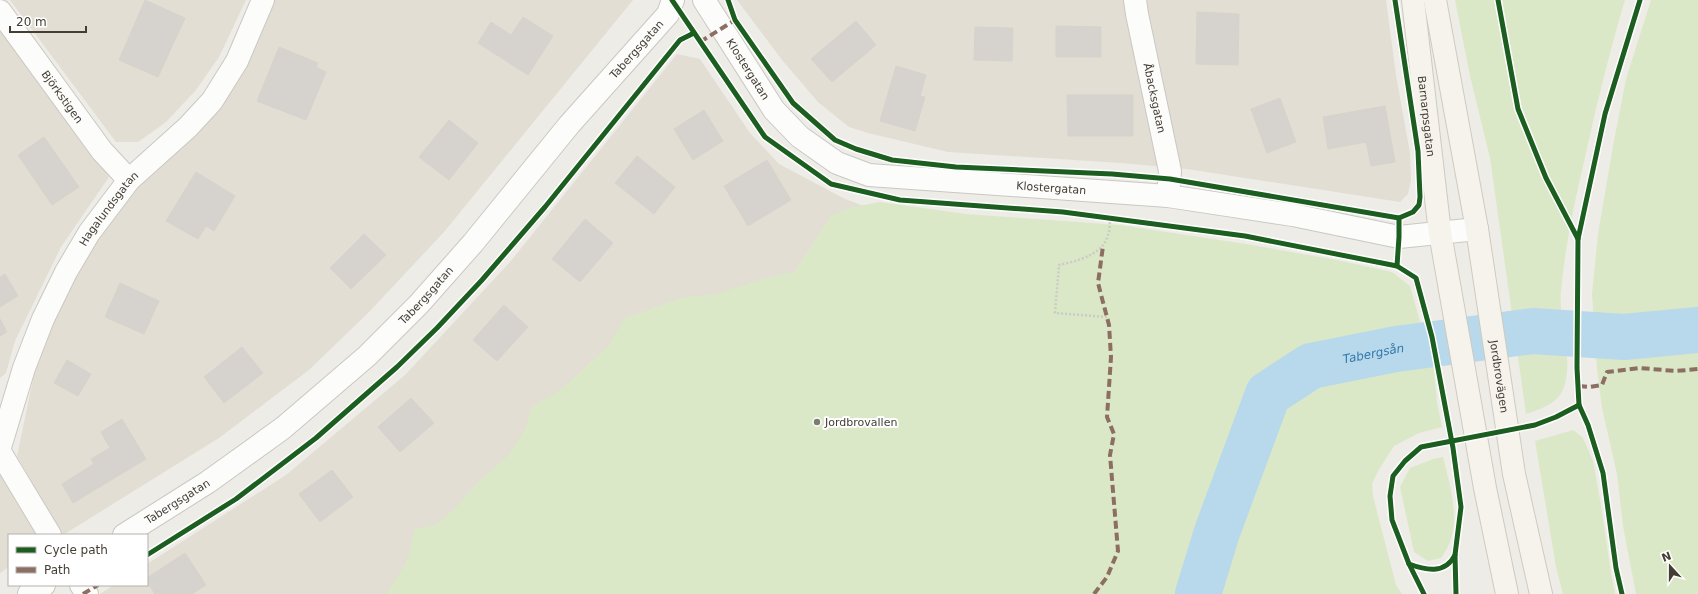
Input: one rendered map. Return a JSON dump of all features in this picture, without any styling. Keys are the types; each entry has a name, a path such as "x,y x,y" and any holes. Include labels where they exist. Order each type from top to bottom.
{"main road":[{"name":"Barnarpsgatan","path":"1413,0 1440,233"},
{"path":"1435,0 1476,229"},
{"name":"Jordbrovägen","path":"1476,229 1514,474 1541,594"},
{"path":"1440,233 1506,594"}],"street":[{"name":"Hagalundsgatan","path":"0,447 24,368 43,319 62,278 89,233 129,180 188,127 212,101 236,61 263,0"},
{"name":"Tabergsgatan","path":"126,534 208,482 283,428 372,351 419,304 473,243 568,125 668,14 672,0"},
{"name":"Klostergatan","path":"704,0 774,110 800,138 837,163 869,175 1168,196 1293,216 1399,237 1476,229"},
{"name":"Åbacksgatan","path":"1135,0 1170,171 1168,196"},
{"name":"Björkstigen","path":"0,11 102,151 129,180"},
{"path":"0,452 49,534"},
{"path":"29,594 42,586"}],"path":[{"path":"1107,317 1054,312 1059,265 1084,258 1103,246 1109,235 1110,218"}],"shaded area":[{"path":"10,0 246,0 219,57 196,90 166,122 138,142 116,142"},
{"path":"273,0 633,0 444,232 370,311 309,370 219,438 62,534 17,456 36,365 59,309 93,247 137,185 200,131 244,62"},
{"path":"737,0 1386,0 1396,75 1410,153 1411,180 1408,194 1400,202 1187,169 1121,163 948,152 868,133 849,127 818,102 782,60"},
{"path":"0,26 111,174 61,247 15,341 6,373 0,378"},
{"path":"677,54 700,59 750,133 779,164 845,199 864,206 849,233 398,594 100,594 112,586 148,586 148,563 286,475 405,375 510,262"},
{"path":"0,475 36,534 8,534 8,568 0,573"}],"green space":[{"path":"1455,0 1625,0 1598,101 1567,242 1561,303 1567,351 1567,375 1562,393 1554,401 1549,405 1526,414 1490,158 1470,76"},
{"path":"1651,0 1698,0 1698,594 1636,594 1623,526 1617,474 1602,408 1597,369 1592,294 1598,234 1626,79"},
{"path":"880,202 966,214 1120,225 1246,244 1337,260 1392,272 1410,286 1434,370 1437,402 1442,427 1419,433 1394,446 1378,471 1372,484 1373,496 1396,585 1402,594 386,594 405,564 411,549 413,530 435,525 455,509 475,485 508,456 526,427 531,408 563,388 607,347 625,318 681,298 716,294 765,278 794,272 832,215 853,207"},
{"path":"1573,430 1583,438 1593,461 1615,594 1563,594 1556,567 1535,441"},
{"path":"1443,457 1452,496 1454,522 1448,546 1441,558 1428,561 1414,552 1400,487 1410,468 1433,459"}],"building":[{"path":"145,0 185,18 158,77 119,60"},
{"path":"1197,12 1239,14 1238,65 1196,64"},
{"path":"523,17 553,36 528,75 478,43 491,22 511,35"},
{"path":"856,21 876,45 832,82 811,59"},
{"path":"1056,26 1101,27 1101,57 1056,57"},
{"path":"975,27 1013,28 1012,61 974,60"},
{"path":"279,47 318,63 316,67 326,72 306,120 257,101"},
{"path":"896,66 926,75 920,96 925,97 915,131 880,121"},
{"path":"1067,95 1133,95 1133,136 1068,136"},
{"path":"1280,98 1296,142 1267,153 1251,109"},
{"path":"1385,106 1395,162 1371,166 1366,142 1328,149 1323,117"},
{"path":"704,110 723,141 693,160 674,129"},
{"path":"449,120 478,143 449,180 419,157"},
{"path":"44,137 79,187 52,205 18,155"},
{"path":"637,156 675,187 654,214 615,183"},
{"path":"767,160 791,200 748,226 724,186"},
{"path":"196,172 235,196 214,231 206,226 198,239 166,221"},
{"path":"585,219 613,243 580,282 552,259"},
{"path":"364,234 386,255 351,289 330,268"},
{"path":"5,274 18,296 0,307 0,277"},
{"path":"120,283 159,301 144,334 105,317"},
{"path":"504,305 528,327 497,361 473,340"},
{"path":"0,319 7,332 0,336"},
{"path":"242,347 263,373 224,403 204,377"},
{"path":"67,360 91,374 78,396 54,383"},
{"path":"411,398 434,423 400,452 378,427"},
{"path":"122,419 146,459 73,503 62,484 94,464 91,459 110,448 101,432"},
{"path":"332,470 353,497 320,522 299,494"},
{"path":"185,553 206,585 192,594 155,594 148,584 148,577"}],"waterway":[{"name":"Tabergsån","path":"1198,594 1217,532 1268,394 1311,366 1396,349 1533,331 1624,337 1698,330"}],"marked path":[{"path":"700,42 735,20"},
{"path":"1094,594 1107,577 1118,551 1110,455 1114,434 1107,417 1111,357 1109,325 1098,283 1103,246"},
{"path":"1579,386 1590,387 1602,385 1607,372 1639,368 1676,371 1698,369"},
{"path":"83,594 96,586"}],"cycle path":[{"path":"672,0 765,137 831,184 900,200 1063,212 1245,236 1397,266 1416,278 1432,337 1453,448 1461,507 1455,555 1456,594"},
{"path":"728,0 735,20 793,103 835,140 856,149 892,160 956,167 1112,174 1170,179 1399,218"},
{"path":"1395,0 1418,151 1420,197 1419,205 1413,212 1399,218 1397,266"},
{"path":"1498,0 1518,109 1546,178 1578,239 1577,368 1579,405 1588,425 1603,473 1616,568 1622,594"},
{"path":"1578,239 1605,114 1640,0"},
{"path":"148,554 236,499 316,438 397,367 437,328 482,280 545,207 680,40 694,33"},
{"path":"1424,594 1409,564 1392,520 1390,496 1393,476 1405,461 1421,447 1535,425 1556,417 1579,405"},
{"path":"1409,564 1428,569 1440,568 1446,566 1455,555"}],"place":[{"name":"Jordbrovallen","path":"817,422"}]}
